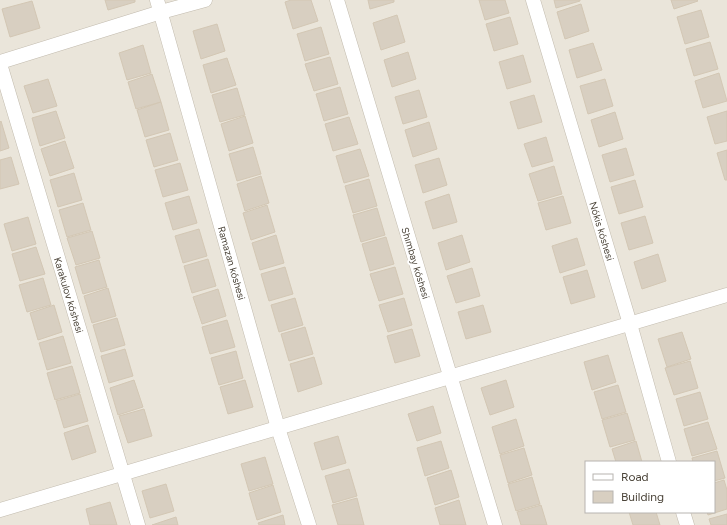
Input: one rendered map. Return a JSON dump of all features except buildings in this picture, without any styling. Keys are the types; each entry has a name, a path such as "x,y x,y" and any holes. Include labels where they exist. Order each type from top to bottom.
{"street":[{"path":"0,63 159,6 205,0"},
{"name":"Shımbay kóshesi","path":"337,0 495,525"},
{"name":"Nókis kóshesi","path":"533,0 630,324 669,461"},
{"name":"Ramazan kóshesi","path":"159,6 278,428 309,525"},
{"name":"Karakulov kóshesi","path":"0,63 138,525"},
{"path":"0,510 727,295"},
{"path":"683,513 687,525"}],"shaded area":[{"path":"0,0 727,0 727,525 0,525"}]}
